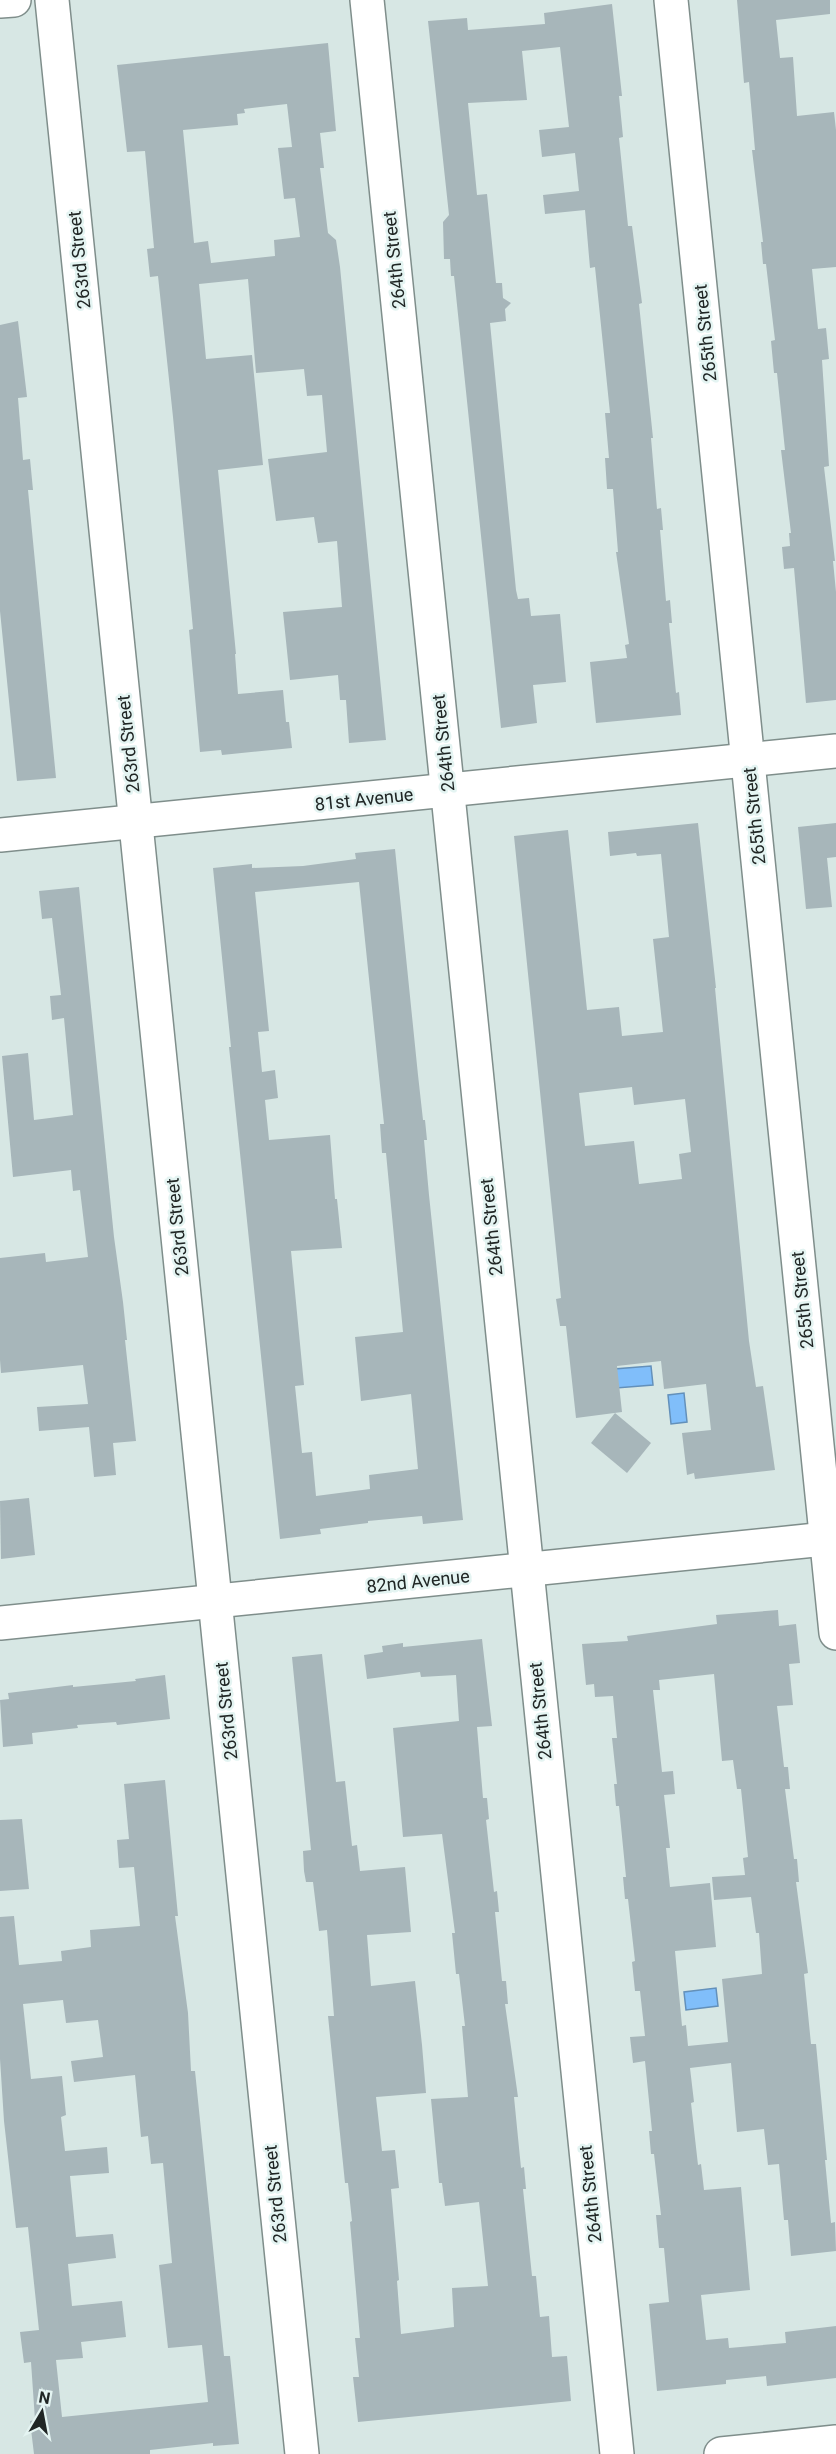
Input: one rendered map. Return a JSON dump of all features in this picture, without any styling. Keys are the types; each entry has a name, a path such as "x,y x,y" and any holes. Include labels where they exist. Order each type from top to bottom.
{"street":[{"path":"0,1 14,0"},
{"name":"263rd Street","path":"52,0 302,2454"},
{"name":"264th Street","path":"367,0 617,2454"},
{"name":"265th Street","path":"671,0 748,760 831,1539 836,1632"},
{"name":"81st Avenue","path":"0,835 836,751"},
{"name":"82nd Avenue","path":"0,1623 831,1539"},
{"path":"721,2454 836,2442"}],"water":[{"path":"651,1366 653,1385 616,1388 614,1369"},
{"path":"684,1393 687,1422 671,1424 668,1395"},
{"path":"716,1988 718,2006 686,2010 684,1992"}],"building":[{"path":"737,0 830,0 830,14 776,20 780,58 793,57 797,116 834,112 836,130 836,267 812,269 818,329 826,328 829,359 822,360 829,466 824,467 835,561 833,561 836,592 836,700 806,703 794,568 784,569 782,547 790,546 789,533 791,533 781,450 785,450 777,373 774,373 771,341 775,340 766,264 763,264 761,242 763,242 752,150 755,150 749,82 744,83"},
{"path":"612,4 622,96 619,96 623,137 619,138 628,226 632,226 642,303 639,304 653,438 651,438 657,509 661,508 663,530 660,530 666,601 670,600 672,623 669,623 676,693 679,692 681,715 596,723 590,662 627,658 625,645 629,644 616,552 618,552 613,489 607,489 605,458 609,458 605,413 610,413 595,267 590,268 585,210 545,214 543,195 579,191 575,153 542,157 539,130 569,127 560,47 522,51 527,100 468,103 477,195 487,194 496,283 502,283 503,298 511,303 505,309 506,321 490,323 516,590 518,599 529,598 531,616 560,614 566,682 533,685 537,723 501,728 454,276 451,276 450,259 444,259 443,222 449,215 428,21 467,18 468,30 545,24 544,13"},
{"path":"328,43 336,131 320,133 324,168 320,168 328,233 336,240 340,267 386,740 349,743 346,700 340,700 338,675 290,680 283,612 342,607 337,541 318,543 314,517 276,521 268,459 327,452 322,395 307,396 304,369 256,373 248,279 199,284 206,359 252,355 263,465 218,470 238,694 283,690 286,722 289,722 292,748 222,755 221,750 200,752 189,630 193,629 173,417 158,276 150,277 147,249 154,248 145,151 127,152 117,65","holes":["287,104 292,147 278,148 284,199 295,198 300,237 274,240 275,256 211,263 208,241 194,243 183,130 238,125 237,114 245,113 244,109"]},
{"path":"18,321 27,397 18,398 23,460 30,459 33,490 28,490 56,778 17,781 0,611 0,325"},
{"path":"698,823 749,1341 756,1387 763,1386 775,1470 695,1479 694,1473 687,1475 682,1433 711,1430 706,1384 664,1389 661,1361 617,1366 622,1412 576,1418 566,1326 560,1326 556,1299 561,1298 514,836 568,830 587,1010 619,1007 622,1036 663,1032 653,939 669,937 661,854 637,856 636,853 610,856 608,832","holes":["632,1087 634,1105 685,1099 691,1152 679,1154 682,1179 639,1184 634,1141 585,1146 579,1093"]},
{"path":"836,823 836,857 827,858 832,907 806,909 798,827"},
{"path":"395,849 418,1075 423,1120 425,1120 427,1140 424,1140 429,1195 463,1520 423,1524 422,1516 368,1521 368,1523 320,1529 321,1534 280,1539 229,1047 231,1047 213,868 252,864 252,868 303,866 356,859 355,853","holes":["359,882 384,1124 380,1124 382,1153 386,1153 403,1332 355,1337 361,1401 411,1394 418,1469 369,1475 370,1489 316,1496 312,1452 302,1453 295,1386 304,1385 291,1251 342,1248 330,1135 269,1140 265,1100 278,1098 275,1070 262,1072 258,1032 269,1031 255,892"]},
{"path":"79,887 136,1441 113,1443 116,1475 94,1477 89,1427 39,1431 37,1407 88,1404 83,1365 1,1373 0,1360 0,1258 45,1253 46,1262 88,1257 80,1190 73,1191 71,1170 13,1177 2,1056 28,1053 34,1120 73,1115 64,1018 52,1020 50,996 61,995 52,918 42,919 39,891"},
{"path":"615,1413 651,1443 627,1473 591,1443"},
{"path":"29,1498 35,1555 1,1559 0,1501"},
{"path":"778,1610 779,1626 796,1624 800,1663 789,1664 793,1705 777,1706 784,1767 788,1767 790,1789 785,1789 794,1859 797,1859 799,1882 796,1882 808,1973 804,1974 811,2044 816,2044 831,2223 835,2222 836,2251 791,2256 788,2220 784,2220 779,2164 768,2165 764,2129 737,2132 731,2063 690,2068 694,2102 691,2103 698,2165 701,2164 704,2190 741,2187 750,2290 701,2295 706,2340 728,2338 729,2348 786,2343 785,2332 836,2326 836,2378 767,2386 766,2376 726,2380 726,2384 657,2391 649,2304 669,2302 664,2248 659,2248 656,2215 661,2215 654,2154 651,2154 649,2131 652,2131 645,2061 633,2063 630,2037 645,2036 640,1991 635,1991 632,1962 635,1961 628,1899 625,1899 623,1877 626,1877 619,1806 616,1806 614,1784 617,1784 612,1738 617,1738 613,1696 595,1697 594,1684 586,1685 582,1644 628,1641 627,1636 717,1624 716,1615","holes":["714,1674 722,1761 733,1760 737,1789 741,1789 748,1857 743,1858 745,1875 712,1877 714,1900 751,1897 756,1933 759,1933 762,1974 722,1979 728,2042 688,2046 686,2025 682,2026 675,1951 716,1947 710,1883 670,1887 666,1848 670,1848 664,1795 675,1794 673,1771 662,1772 653,1690 660,1690 659,1680"]},
{"path":"482,1639 492,1726 477,1727 483,1798 487,1798 489,1819 486,1820 494,1892 497,1891 499,1912 495,1912 502,1981 506,1981 508,2004 505,2004 518,2097 514,2097 521,2168 524,2167 526,2189 523,2189 532,2276 536,2276 540,2317 549,2316 552,2357 567,2356 571,2401 358,2422 353,2377 359,2377 355,2338 360,2338 350,2222 352,2221 348,2183 345,2183 328,2016 334,2016 327,1930 319,1931 313,1882 306,1882 304,1871 303,1851 311,1850 292,1657 322,1654 336,1782 345,1781 352,1846 357,1845 360,1871 405,1867 411,1932 367,1935 371,1986 415,1981 422,2045 426,2093 376,2097 382,2151 395,2150 399,2188 391,2189 401,2334 454,2327 452,2288 488,2286 479,2202 445,2206 442,2183 439,2183 431,2099 468,2097 462,2026 465,2026 459,1974 456,1974 452,1933 455,1933 442,1834 403,1837 393,1728 459,1721 456,1675 421,1677 420,1672 367,1679 364,1655 383,1652 382,1646 403,1643 403,1647"},
{"path":"165,1675 170,1719 117,1725 116,1722 77,1725 78,1728 32,1733 33,1744 3,1747 0,1700 9,1699 8,1693 73,1685 73,1687 136,1681 135,1679"},
{"path":"165,1780 178,1916 175,1916 188,2013 191,2071 195,2071 224,2356 230,2356 239,2444 213,2446 213,2443 150,2450 150,2454 34,2454 30,2421 35,2420 31,2362 24,2363 20,2332 39,2330 28,2227 16,2228 4,2121 0,2059 0,1917 14,1916 19,1965 62,1961 61,1951 91,1947 90,1930 140,1926 134,1867 119,1868 117,1840 129,1839 124,1784","holes":["63,2000 66,2023 98,2020 103,2057 71,2061 74,2082 135,2075 141,2137 148,2136 151,2164 163,2163 172,2263 159,2265 168,2348 202,2345 208,2402 62,2417 56,2360 83,2358 81,2342 126,2337 122,2301 72,2306 68,2264 116,2258 113,2234 76,2237 70,2176 109,2173 107,2147 65,2151 61,2117 66,2115 62,2076 31,2079 23,2004"]},
{"path":"22,1819 29,1889 0,1891 0,1820"}]}
